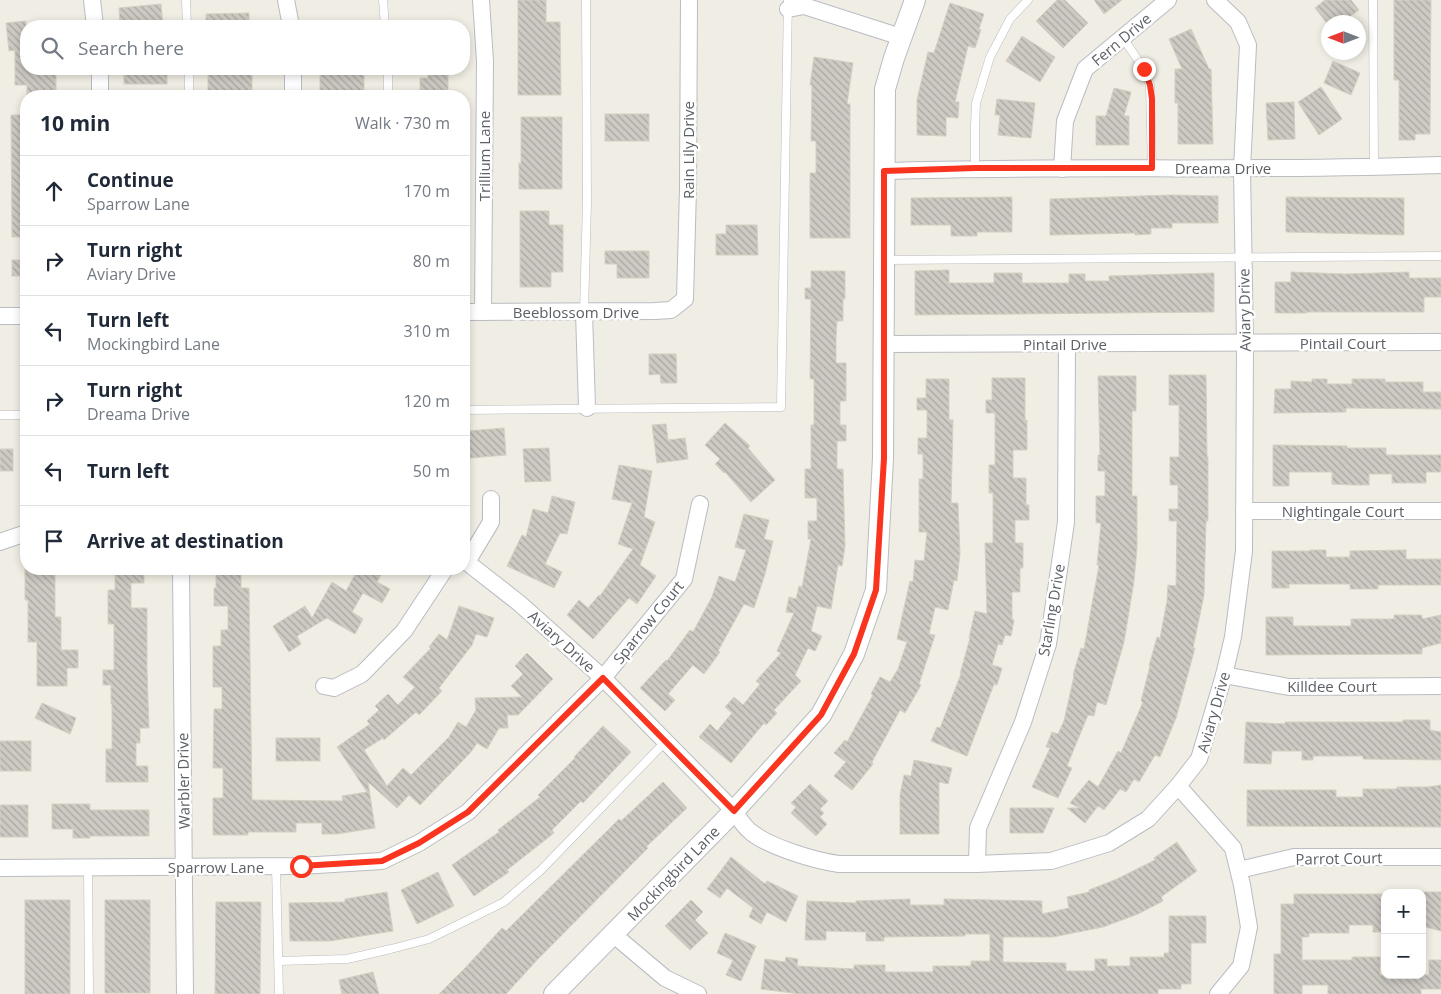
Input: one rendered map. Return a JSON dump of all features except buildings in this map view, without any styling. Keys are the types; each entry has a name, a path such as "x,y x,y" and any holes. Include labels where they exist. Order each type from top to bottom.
{"street":[{"path":"92,0 94,20"},
{"path":"286,0 290,20"},
{"name":"Trillium Lane","path":"481,0 485,61 483,312"},
{"name":"Rain Lily Drive","path":"685,299 688,188 689,0"},
{"name":"Mockingbird Lane","path":"554,994 734,811 821,715 854,654 876,590 884,458 885,89 915,0"},
{"name":"Fern Drive","path":"1062,169 1065,121 1085,68 1168,0"},
{"name":"Aviary Drive","path":"470,565 519,603 603,678 734,811 750,832 773,844 818,861 839,864 977,864 1051,861 1109,843 1148,819 1199,759 1224,675 1233,637 1244,551 1245,344 1242,168 1248,45 1238,22 1215,0"},
{"path":"788,4 804,6 901,37"},
{"path":"100,75 100,90"},
{"path":"293,75 293,90"},
{"name":"Dreama Drive","path":"884,171 975,168 1242,168 1441,165"},
{"name":"Beeblossom Drive","path":"470,312 671,310 685,299"},
{"path":"584,312 587,408"},
{"path":"0,316 20,316"},
{"name":"Pintail Court","path":"1245,344 1441,342"},
{"name":"Pintail Drive","path":"885,344 1245,344"},
{"name":"Starling Drive","path":"977,864 978,828 1023,722 1048,644 1066,522 1067,344"},
{"path":"470,554 491,522 491,499"},
{"name":"Sparrow Court","path":"603,678 684,578 700,504"},
{"name":"Nightingale Court","path":"1244,511 1441,511"},
{"path":"0,542 20,535"},
{"name":"Warbler Drive","path":"180,575 185,994"},
{"path":"324,686 334,688 362,674 404,631 441,575"},
{"name":"Killdee Court","path":"1224,675 1289,687 1441,686"},
{"name":"Sparrow Lane","path":"0,868 301,866 382,861 419,843 468,812 603,678"},
{"path":"1178,786 1233,848 1239,870 1249,927 1241,966 1220,994"},
{"name":"Parrot Court","path":"1239,870 1294,857 1441,857"},
{"path":"614,935 665,978 698,994"}],"lane":[{"path":"186,0 187,20"},
{"path":"382,0 384,20"},
{"path":"584,312 587,202 586,0"},
{"path":"975,168 974,126 976,103 990,57 1010,19 1028,0"},
{"path":"1373,0 1374,166"},
{"path":"470,410 782,407 788,4"},
{"path":"1122,38 1144,69 1150,85 1152,168"},
{"path":"188,75 190,90"},
{"path":"388,75 388,90"},
{"path":"884,260 1244,259 1441,256"},
{"path":"0,415 20,415"},
{"path":"278,961 347,959 391,949 429,939 504,902 541,870 665,742"},
{"path":"276,866 279,994"},
{"path":"88,868 89,994"}],"route":[{"path":"301,866 382,861 419,843 468,812 603,678 734,811 821,715 854,654 876,590 884,458 884,171 975,168 1152,168 1152,99 1150,85 1144,69"}]}
